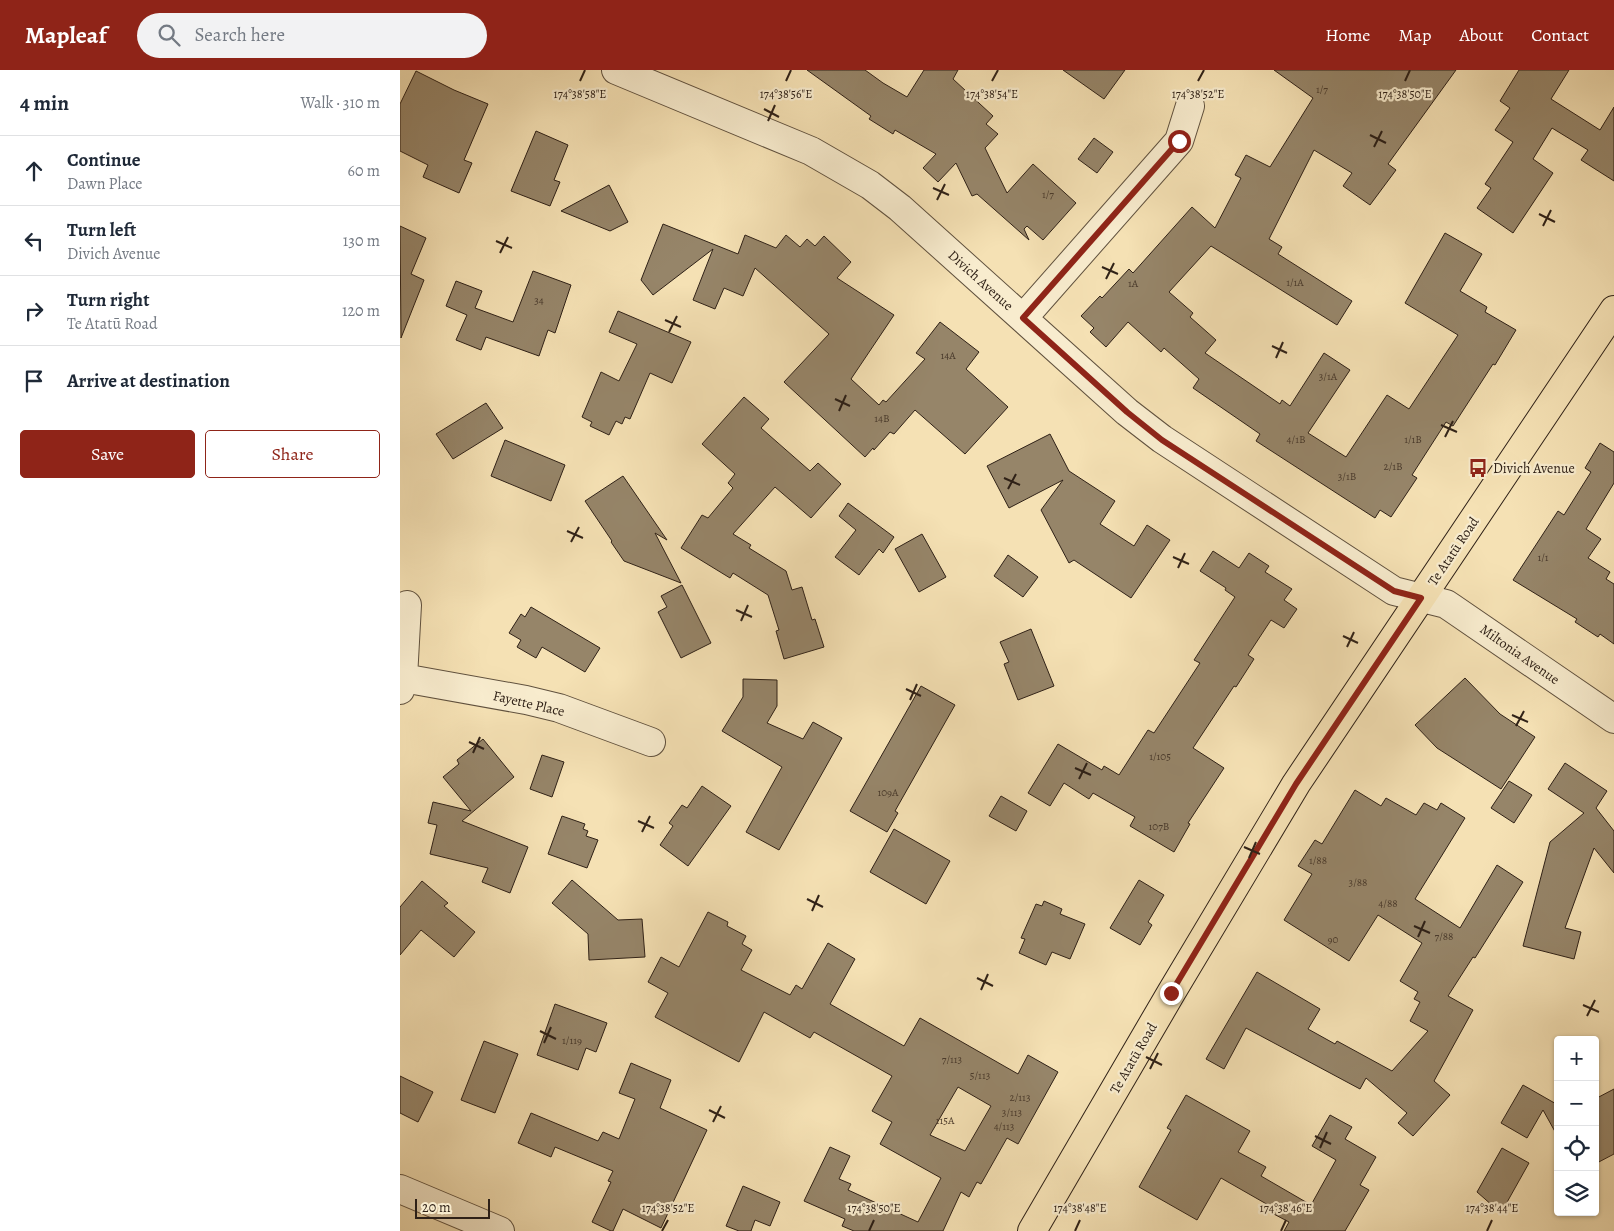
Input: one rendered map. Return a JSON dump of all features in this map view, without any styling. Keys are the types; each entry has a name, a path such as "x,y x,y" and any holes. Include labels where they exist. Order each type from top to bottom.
{"main road":[{"name":"Te Atatū Road","path":"1032,1231 1296,784 1614,310"}],"street":[{"name":"Divich Avenue","path":"616,70 811,152 862,179 900,208 1127,412 1162,440 1394,591 1421,598"},
{"path":"1023,318 1179,141 1190,106"},
{"name":"Miltonia Avenue","path":"1421,598 1446,604 1614,719"},
{"path":"402,684 407,605"},
{"name":"Fayette Place","path":"402,684 526,700 559,708 651,742"},
{"path":"400,1189 500,1231"}],"building":[{"path":"807,70 865,70 907,97 924,70 958,70 953,79 993,116 986,124 998,134 985,148 1007,193 1033,164 1076,203 1043,240 1027,226 1024,229 1029,240 977,194 972,196 956,163 938,182 923,168 936,154 895,130 893,134 869,119 871,116"},
{"path":"1063,70 1125,70 1104,99"},
{"path":"1274,70 1456,70 1388,164 1396,170 1370,205 1343,186 1352,173 1314,150 1269,239 1282,247 1278,254 1352,301 1337,325 1211,246 1169,292 1193,313 1190,317 1216,340 1205,353 1280,404 1282,400 1290,406 1324,353 1350,370 1308,433 1346,457 1387,395 1409,409 1458,335 1405,303 1445,233 1482,254 1460,291 1487,307 1485,312 1516,330 1495,365 1493,364 1453,426 1446,422 1412,475 1417,478 1391,517 1380,510 1375,518 1256,441 1260,434 1193,388 1199,379 1164,348 1161,352 1128,322 1106,347 1090,332 1094,328 1081,316 1100,296 1102,298 1129,269 1133,273 1192,207 1215,228 1241,178 1235,175 1246,155 1270,167 1313,98"},
{"path":"1519,70 1569,70 1551,99 1600,130 1614,107 1614,181 1581,160 1588,150 1552,128 1533,159 1553,173 1513,233 1477,208 1491,188 1485,184 1513,142 1495,130 1510,108 1500,101"},
{"path":"416,71 488,104 464,160 472,163 459,193 423,177 428,165 400,151 400,104"},
{"path":"536,131 568,145 554,180 560,182 550,206 511,191"},
{"path":"1094,138 1113,152 1097,173 1078,159"},
{"path":"609,185 628,222 610,231 561,211"},
{"path":"663,224 738,254 745,235 776,248 786,235 800,247 807,239 815,246 824,236 851,262 837,278 894,315 851,379 879,405 883,400 886,402 925,359 916,353 940,322 979,352 966,369 1008,407 965,454 915,410 894,434 890,432 865,457 784,382 829,334 755,268 743,296 724,288 715,309 693,300 713,249 653,295 641,280"},
{"path":"400,226 426,238 411,274 424,280 401,338"},
{"path":"533,271 571,285 555,333 548,330 539,356 486,337 481,350 456,340 467,315 446,306 456,281 482,291 475,308 513,322"},
{"path":"618,311 691,342 672,383 650,373 630,419 625,417 622,424 616,421 609,435 590,426 592,422 582,417 601,372 619,381 637,344 609,332"},
{"path":"744,397 769,419 761,428 810,471 818,463 841,484 811,518 775,487 733,534 751,545 749,548 786,571 792,590 802,587 812,620 815,619 824,647 784,659 776,631 779,630 768,595 733,573 730,578 681,548 702,515 708,518 733,488 728,483 735,474 702,444"},
{"path":"486,403 503,428 453,459 436,434"},
{"path":"1050,434 1069,471 1115,501 1100,524 1134,546 1147,525 1170,540 1131,598 1074,560 1069,563 1041,510 1063,480 1009,508 987,466"},
{"path":"505,440 565,465 551,501 491,476"},
{"path":"1600,443 1614,452 1614,483 1586,529 1601,539 1588,558 1610,572 1606,579 1614,584 1614,644 1600,634 1598,637 1575,622 1577,619 1513,580 1558,511 1564,515 1591,472 1585,468"},
{"path":"623,476 667,540 655,533 681,583 624,561 585,501"},
{"path":"848,503 894,537 883,553 879,549 859,575 835,557 856,530 839,516"},
{"path":"922,534 946,577 919,592 895,549"},
{"path":"1213,551 1239,568 1249,553 1269,566 1265,572 1292,589 1284,600 1297,609 1284,628 1271,620 1248,655 1254,659 1193,748 1224,768 1188,823 1190,824 1174,852 1130,826 1135,817 1093,793 1089,799 1064,783 1050,806 1028,793 1058,744 1102,770 1104,766 1119,775 1148,730 1154,733 1200,663 1194,660 1235,597 1225,590 1226,588 1200,571"},
{"path":"1008,555 1038,577 1023,597 994,576"},
{"path":"682,585 711,643 681,658 658,612 667,607 661,596"},
{"path":"531,607 600,648 585,672 542,647 536,658 517,647 521,640 509,633 521,614 525,617"},
{"path":"1031,629 1054,686 1018,700 1004,664 1009,662 1000,642"},
{"path":"1465,678 1500,714 1535,737 1501,789 1437,748 1415,725"},
{"path":"743,679 777,680 777,706 767,723 803,739 813,722 842,738 779,850 746,832 782,767 722,731 743,697"},
{"path":"921,686 955,705 895,811 898,813 887,832 850,811"},
{"path":"483,739 514,777 462,821 528,847 510,893 482,882 488,868 430,854 437,825 428,823 433,802 471,811 443,777 459,764 457,760"},
{"path":"542,755 564,762 552,797 530,789"},
{"path":"1565,763 1607,791 1596,808 1614,831 1614,873 1594,848 1565,928 1581,932 1574,959 1523,946 1550,842 1584,813 1548,789"},
{"path":"1509,781 1532,795 1514,823 1491,808"},
{"path":"702,786 731,806 688,866 660,845 673,826 669,823 682,805 687,808"},
{"path":"1355,790 1381,806 1386,798 1416,815 1424,803 1437,810 1441,803 1465,818 1415,899 1460,928 1497,865 1523,882 1475,958 1473,957 1448,996 1473,1010 1434,1081 1450,1095 1413,1136 1398,1123 1407,1113 1366,1078 1360,1089 1246,1028 1224,1069 1206,1059 1257,972 1320,1009 1308,1029 1335,1044 1337,1041 1392,1071 1428,1031 1410,1021 1420,1002 1414,999 1418,992 1400,981 1422,943 1378,915 1349,961 1284,920 1312,874 1298,866 1315,840 1322,844"},
{"path":"1001,796 1027,811 1016,831 989,816"},
{"path":"562,816 585,824 583,829 588,831 586,836 598,840 587,868 548,854"},
{"path":"894,829 950,861 926,904 870,872"},
{"path":"572,880 618,920 642,919 645,957 589,960 588,934 552,903"},
{"path":"1139,880 1164,895 1148,922 1152,925 1140,945 1110,928"},
{"path":"422,881 448,903 444,906 475,932 454,957 421,930 400,955 400,907"},
{"path":"1044,901 1062,909 1060,914 1085,924 1070,959 1052,952 1046,965 1019,953 1025,939 1021,938 1036,904 1042,906"},
{"path":"708,912 728,922 727,926 746,936 742,944 752,950 741,970 790,995 796,985 802,989 828,943 855,959 830,1004 904,1046 920,1018 1018,1074 1028,1055 1058,1072 1018,1144 1007,1138 981,1184 977,1182 969,1197 961,1192 943,1231 854,1231 842,1226 845,1219 804,1201 830,1147 850,1156 839,1179 851,1184 848,1190 918,1222 941,1178 880,1144 892,1122 872,1111 892,1076 814,1032 810,1038 764,1012 739,1062 655,1017 668,993 648,982 661,957 679,967","holes":["958,1087 991,1106 965,1151 930,1135"]},
{"path":"555,1004 607,1023 596,1052 586,1048 578,1070 537,1055"},
{"path":"484,1041 518,1054 495,1113 461,1100"},
{"path":"631,1063 671,1080 660,1108 707,1130 661,1228 623,1209 613,1231 611,1231 592,1222 611,1182 608,1181 613,1171 555,1147 551,1157 518,1143 531,1113 598,1141 603,1132 619,1139 635,1099 619,1093"},
{"path":"400,1076 433,1092 418,1122 400,1113"},
{"path":"1523,1085 1554,1103 1554,1130 1543,1110 1527,1138 1501,1123"},
{"path":"1614,1089 1614,1154 1599,1162 1599,1126 1599,1097"},
{"path":"1186,1095 1250,1131 1238,1152 1266,1167 1261,1176 1311,1205 1336,1160 1312,1146 1330,1115 1352,1127 1345,1139 1376,1157 1360,1185 1369,1190 1345,1231 1284,1231 1289,1222 1268,1211 1270,1206 1221,1178 1197,1220 1139,1187 1171,1130 1167,1128"},
{"path":"1502,1148 1529,1163 1501,1213 1477,1192"},
{"path":"743,1186 780,1202 770,1226 755,1220 751,1231 739,1231 726,1226"}],"place":[{"name":"Divich Avenue","path":"1478,468"}],"route":[{"path":"1171,993 1296,784 1421,598 1394,591 1162,440 1127,412 1023,318 1179,141"}]}
